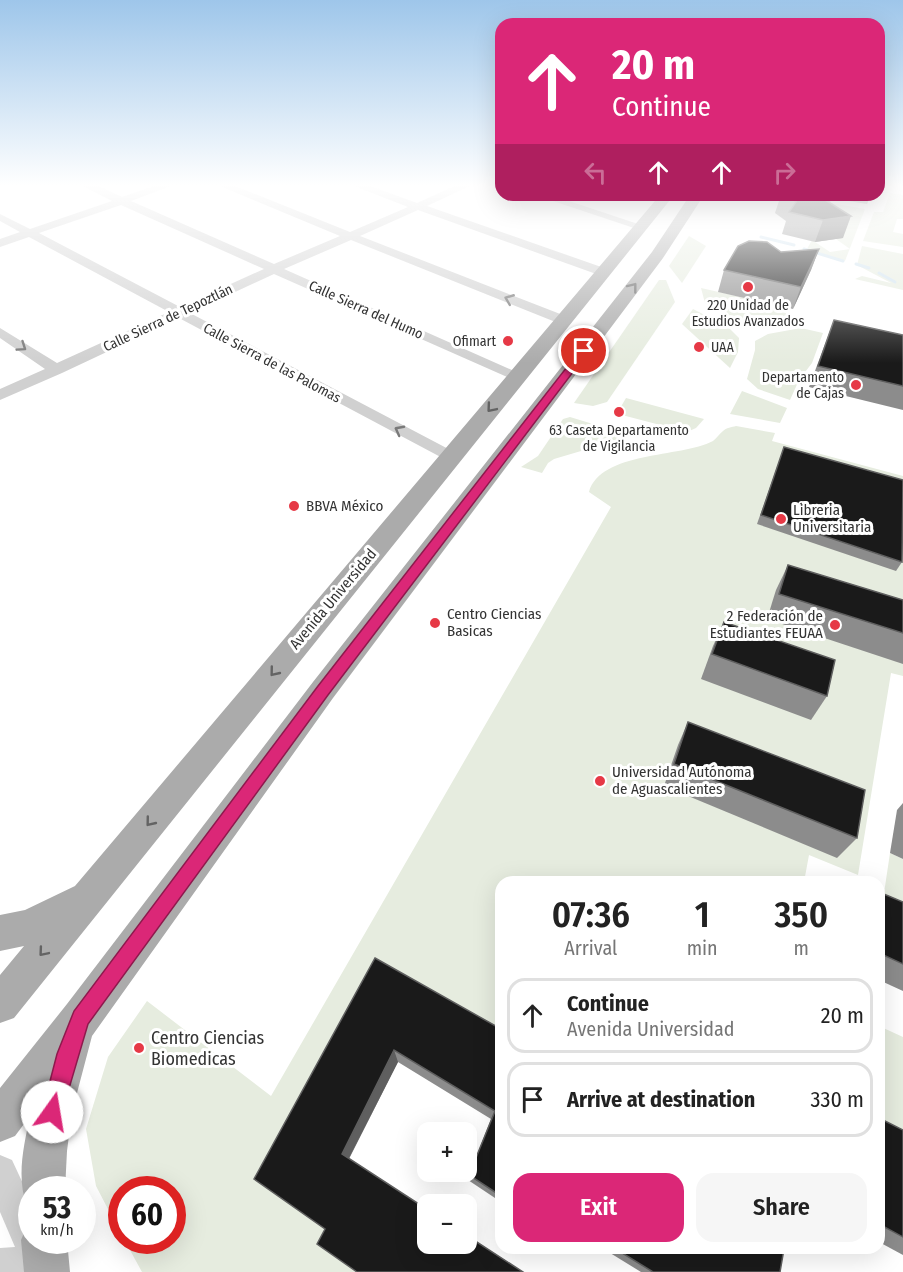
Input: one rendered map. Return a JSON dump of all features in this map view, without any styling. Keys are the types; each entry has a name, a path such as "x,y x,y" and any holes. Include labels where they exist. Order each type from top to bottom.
{"main road":[{"name":"Avenida Universidad","path":"0,1004 627,243"},
{"path":"0,1121 81,1018 323,690 665,243"},
{"path":"545,401 531,389 592,307 582,297"},
{"path":"421,563 416,554 421,540 472,472 471,469 446,462"},
{"path":"0,933 28,927 51,917 74,906 93,891"},
{"path":"45,1176 49,1132 57,1092 81,1018"},
{"path":"45,1254 46,1272"}],"street":[{"name":"Calle Sierra de las Palomas","path":"26,243 166,313 446,462"},
{"name":"Calle Sierra de las Palomas","path":"48,243 166,313"},
{"name":"Calle Sierra del Humo","path":"216,243 516,377"},
{"name":"Calle Sierra de Tepoztlán","path":"0,395 51,366 323,243"},
{"path":"369,243 563,320"},
{"path":"522,243 603,272"},
{"path":"0,332 51,366"},
{"name":"Calle Sierra de Tepoztlán","path":"0,381 51,366"},
{"path":"0,1172 46,1272"},
{"path":"0,1266 20,1265 37,1272"}],"shaded area":[{"path":"684,243 702,243 706,246 682,283 669,266"},
{"path":"810,243 817,243 830,252 850,249 845,261 807,249"},
{"path":"842,243 852,243 850,249"},
{"path":"879,243 903,243 903,247"},
{"path":"862,246 903,254 903,290 855,279 862,276 891,283 857,265"},
{"path":"659,280 666,280 675,302 607,402 593,406 574,403"},
{"path":"701,288 789,308 786,317 764,320 738,319 705,303"},
{"path":"693,309 728,327 739,338 738,352 730,368 682,324"},
{"path":"801,328 823,333 812,363 799,380 790,400 758,389 747,379 755,350 755,341 768,334"},
{"path":"742,391 787,408 780,423 730,414"},
{"path":"626,398 704,419 696,428 687,432 622,415 624,411 619,410"},
{"path":"570,417 606,428 609,424 625,431 625,438 554,459 548,463 542,473 521,467 538,456 563,419"},
{"path":"736,426 775,433 772,441 903,476 903,676 891,673 858,875 809,855 805,876 495,876 495,1041 379,975 318,1221 364,1272 142,1272 132,1254 186,1254 186,1176 108,1176 108,1209 96,1186 86,1129 108,1057 147,1001 271,1096 611,507 589,492 596,479 609,469 625,462 713,441 724,430"},
{"path":"890,853 903,859 903,930 885,922 885,886"},
{"path":"885,1029 903,1037 903,1152 885,1143"}],"building":[{"path":"744,243 769,243 781,252 819,249 801,287 724,270 738,246"},
{"path":"834,320 903,335 903,386 818,366"},
{"path":"784,447 903,480 902,562 761,515"},
{"path":"788,565 903,600 903,633 779,594"},
{"path":"724,622 835,660 827,696 712,654"},
{"path":"688,722 865,790 857,838 674,764"},
{"path":"885,894 903,902 903,964 885,956"},
{"path":"375,958 495,1026 495,1111 394,1050 342,1154 417,1203 417,1254 477,1254 477,1242 523,1272 357,1272 317,1244 325,1229 254,1179"},
{"path":"495,1111 495,1192 477,1180 477,1155"},
{"path":"885,1121 903,1130 903,1237 885,1227"},
{"path":"624,1254 783,1254 780,1272 653,1272"}],"waterway":[{"path":"787,243 794,245"},
{"path":"804,249 843,261"},
{"path":"856,264 869,268"},
{"path":"879,273 895,282"}],"place":[{"name":"220 Unidad de Estudios Avanzados","path":"748,287"},
{"name":"Ofimart","path":"508,341"},
{"name":"UAA","path":"699,347"},
{"name":"Departamento de Cajas","path":"856,385"},
{"name":"63 Caseta Departamento de Vigilancia","path":"619,412"},
{"name":"BBVA México","path":"294,506"},
{"name":"Libreria Universitaria","path":"781,519"},
{"name":"Centro Ciencias Basicas","path":"435,623"},
{"name":"2 Federación de Estudiantes FEUAA","path":"835,625"},
{"name":"Universidad Autónoma de Aguascalientes","path":"600,781"},
{"name":"Centro Ciencias Biomedicas","path":"139,1048"}],"route":[{"path":"52,1112 68,1054 81,1018 323,690 584,351"}]}
